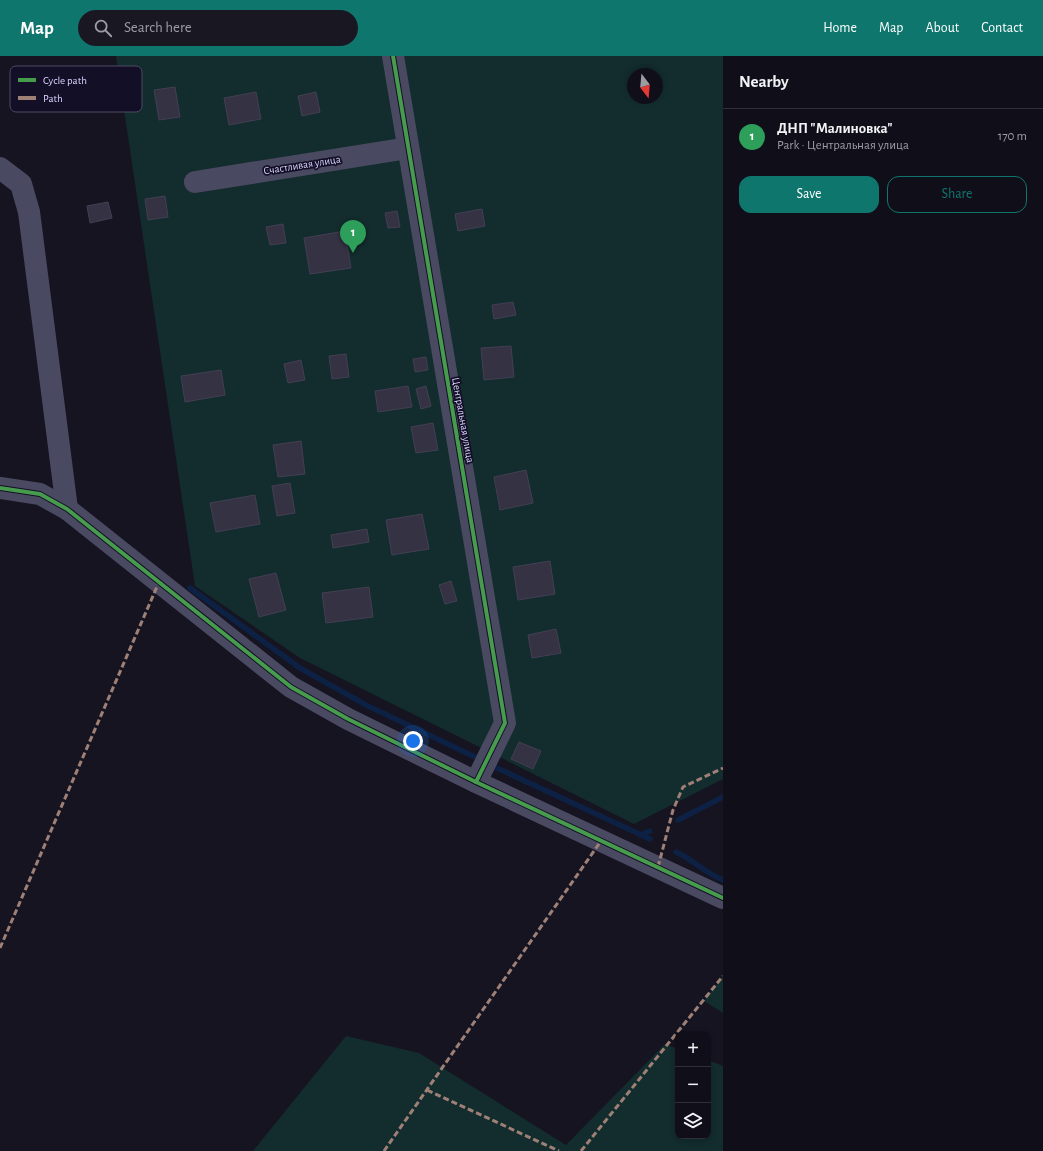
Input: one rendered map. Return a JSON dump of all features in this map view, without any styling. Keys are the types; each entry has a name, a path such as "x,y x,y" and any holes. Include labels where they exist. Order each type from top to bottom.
{"street":[{"name":"Центральная улица","path":"393,56 505,723 476,782"},
{"name":"Счастливая улица","path":"195,182 408,148"},
{"path":"0,168 20,184 29,212 67,509"},
{"path":"0,488 40,494 67,509 291,686 348,719 476,782 723,898"}],"green space":[{"path":"116,56 723,56 723,779 634,824 300,658 195,586 124,112 142,112 142,66 117,66"},
{"path":"723,976 723,1013 704,1001"},
{"path":"346,1036 419,1053 566,1145 665,1044 675,1048 675,1139 711,1139 711,1061 723,1066 723,1151 253,1151"}],"building":[{"path":"175,87 180,117 159,120 154,90"},
{"path":"256,92 261,119 229,125 224,98"},
{"path":"316,92 320,112 302,116 298,96"},
{"path":"165,196 168,217 148,220 145,199"},
{"path":"108,202 112,218 90,223 87,206"},
{"path":"482,209 485,226 458,231 455,214"},
{"path":"397,211 400,227 388,228 385,213"},
{"path":"283,224 286,243 270,245 266,227"},
{"path":"345,231 351,268 310,274 304,238"},
{"path":"513,302 516,315 494,319 492,305"},
{"path":"511,346 514,377 484,380 481,348"},
{"path":"346,354 349,377 332,379 329,356"},
{"path":"426,357 428,370 415,372 413,359"},
{"path":"301,360 305,380 288,383 284,364"},
{"path":"221,370 225,395 185,402 181,376"},
{"path":"408,386 412,407 378,412 375,391"},
{"path":"426,386 431,406 421,409 416,389"},
{"path":"433,423 438,450 416,453 411,427"},
{"path":"301,441 305,474 278,477 273,445"},
{"path":"526,470 533,503 500,510 494,477"},
{"path":"290,483 295,513 277,516 272,486"},
{"path":"255,495 260,524 216,532 210,503"},
{"path":"422,514 429,549 392,555 386,520"},
{"path":"367,529 369,542 333,548 331,535"},
{"path":"550,561 555,594 518,600 513,567"},
{"path":"276,573 286,610 259,617 249,579"},
{"path":"451,581 457,601 445,604 439,585"},
{"path":"369,587 373,617 326,623 322,593"},
{"path":"556,629 561,653 532,658 528,635"},
{"path":"519,742 541,751 533,769 511,759"}],"waterway":[{"path":"190,588 300,668 366,705 475,757"},
{"path":"497,768 650,839"},
{"path":"678,820 723,797"},
{"path":"640,835 650,831"},
{"path":"676,852 723,880"}],"marked path":[{"path":"0,948 159,582"},
{"path":"658,867 673,810 683,787 723,768"},
{"path":"384,1151 601,841"},
{"path":"581,1151 723,976"},
{"path":"427,1090 559,1151"}],"cycle path":[{"path":"393,56 505,723 476,782"},
{"path":"0,488 40,494 67,509 291,687 348,719 476,782 723,898"}],"place":[{"name":"ДНП \"Малиновка\"","path":"353,253"}]}
